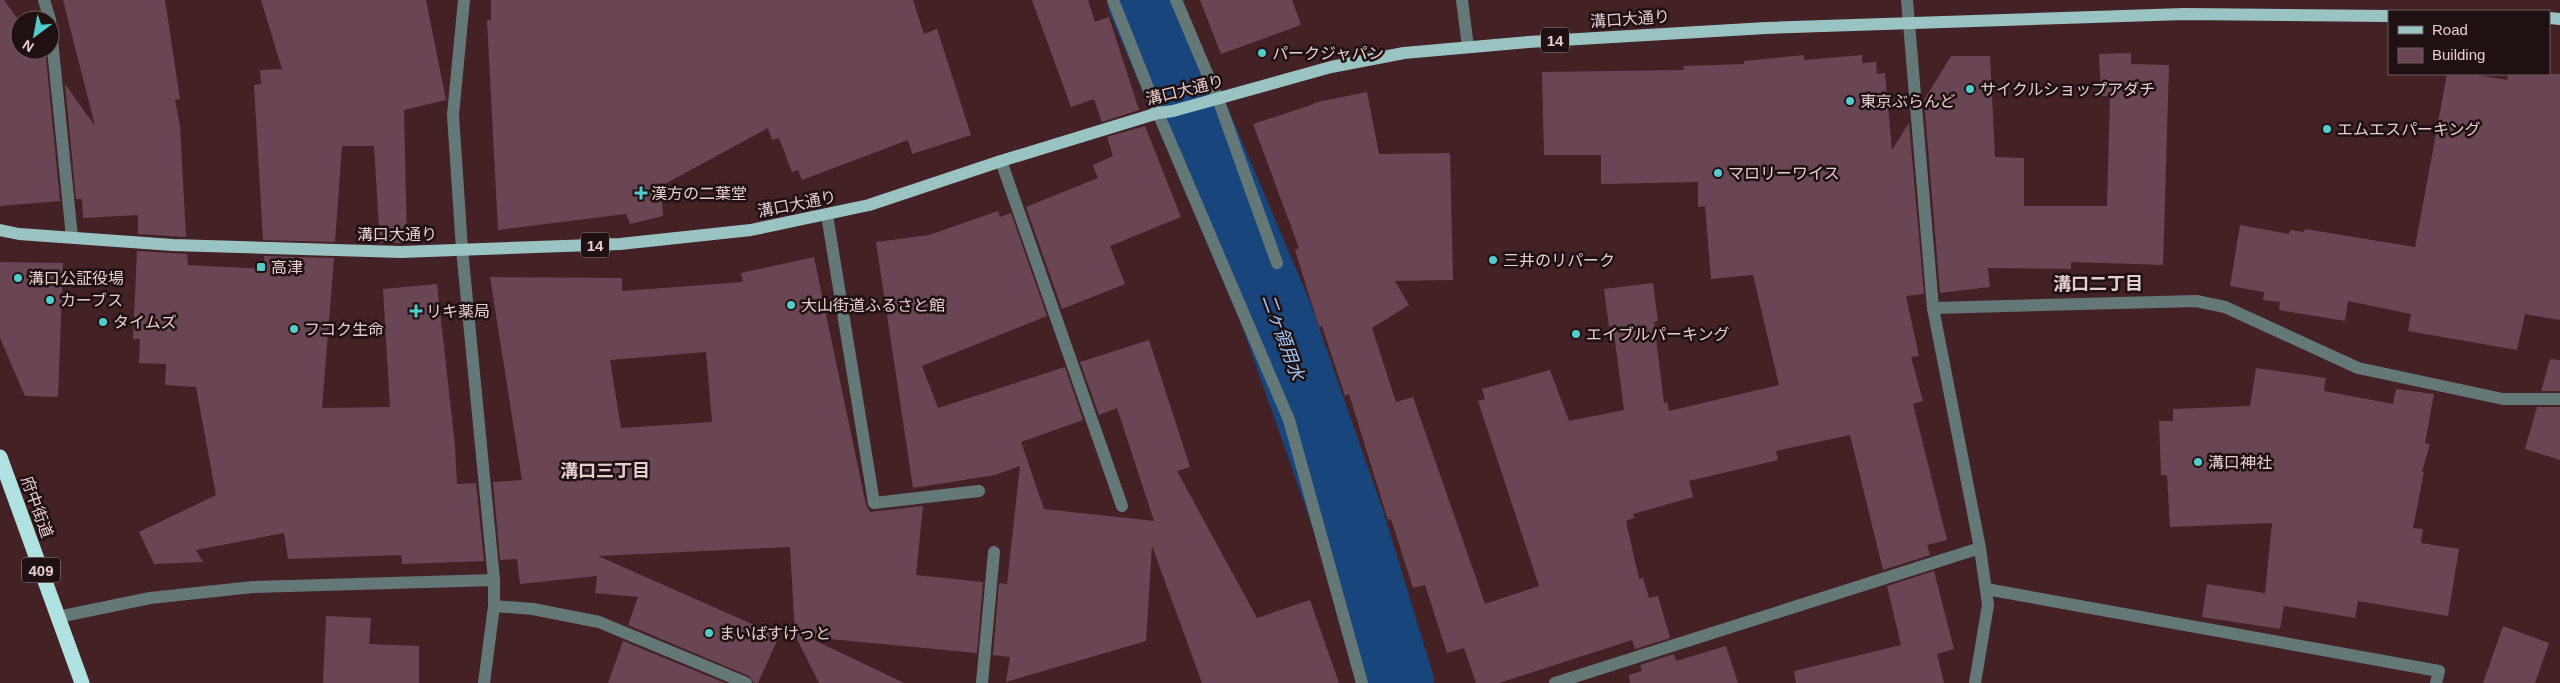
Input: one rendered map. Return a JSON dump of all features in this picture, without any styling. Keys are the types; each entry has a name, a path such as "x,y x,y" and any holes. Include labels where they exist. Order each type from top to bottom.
{"highway":[{"name":"府中街道","path":"0,457 82,683"}],"main road":[{"name":"溝口大通り","path":"0,230 173,245 347,251 401,252 620,244 751,230 869,205 1001,161 1158,113 1173,111 1331,67 1404,53 1647,34 1908,23 2204,13 2388,16"}],"street":[{"path":"464,0 453,115 462,249 494,580 494,606 484,683"},
{"path":"1113,0 1158,113 1289,420 1362,683"},
{"path":"1176,0 1212,100 1277,263"},
{"path":"1462,0 1468,47"},
{"path":"1906,0 1933,308 1980,548 1988,605 1974,683"},
{"path":"54,60 72,237"},
{"path":"1001,161 1122,506"},
{"path":"827,215 874,503 979,491"},
{"path":"1933,308 2196,301 2225,306 2358,368 2503,399 2560,399"},
{"path":"1555,683 1980,548"},
{"path":"982,683 994,552"},
{"path":"58,617 150,598 254,587 494,580"},
{"path":"1986,589 2439,671 2436,683"},
{"path":"494,606 532,609 599,622 746,683"}],"building":[{"path":"0,0 4,0 11,10 10,60 46,60 60,201 0,206"},
{"path":"63,0 165,0 180,99 175,100 180,126 186,237 138,234 138,215 83,218 82,199 76,199 65,84 95,126"},
{"path":"261,0 426,0 446,100 404,110 407,243 380,243 374,146 342,146 335,242 263,240 254,85 261,84 260,70 282,69"},
{"path":"491,0 913,0 924,34 937,29 971,135 912,154 908,140 802,180 798,170 792,172 779,138 772,140 768,128 661,186 663,216 630,224 626,214 498,230 487,20 491,20"},
{"path":"1032,0 1088,0 1095,22 1109,17 1139,110 1102,122 1094,99 1071,107"},
{"path":"1200,0 1292,0 1301,25 1221,54"},
{"path":"2131,53 2131,64 2169,65 2163,265 2071,262 2071,269 1988,268 1990,287 1940,293 1924,100 1951,56 1990,56 1995,157 2024,158 2024,206 2107,206 2110,96 2101,96 2099,54"},
{"path":"1804,55 1804,60 1862,55 1862,63 1876,62 1877,74 1885,73 1892,150 1909,123 1924,294 1906,296 1919,356 1911,357 1923,401 1913,404 1947,540 1927,545 1930,555 1883,570 1850,435 1776,451 1778,460 1689,481 1693,497 1633,514 1634,518 1626,521 1639,579 1643,578 1649,598 1658,596 1670,638 1635,649 1632,640 1499,683 1476,683 1464,648 1447,653 1425,585 1413,588 1391,519 1388,520 1349,394 1345,396 1322,326 1319,327 1295,250 1299,248 1253,124 1313,103 1367,92 1379,154 1450,153 1453,280 1395,281 1409,305 1372,328 1396,402 1413,397 1485,604 1539,586 1478,401 1485,399 1482,389 1550,370 1569,421 1624,410 1613,326 1609,327 1604,289 1653,283 1658,321 1654,322 1664,403 1667,402 1669,411 1779,385 1753,275 1711,279 1705,206 1698,207 1698,182 1601,184 1601,155 1544,155 1542,72 1684,70 1683,66 1744,64 1744,61"},
{"path":"2560,74 2560,320 2525,314 2517,350 2408,331 2411,314 2348,301 2345,321 2279,310 2280,302 2263,300 2264,292 2230,286 2240,225 2289,234 2290,230 2304,232 2305,229 2415,247 2447,75 2476,75 2507,80 2508,75"},
{"path":"1145,126 1181,217 1110,246 1125,284 1062,309 1026,207 1098,178 1093,165 1113,156 1107,137"},
{"path":"998,211 1000,217 1011,213 1047,316 922,366 938,408 1065,367 1083,420 1021,442 1044,509 1154,521 1117,408 1099,415 1080,362 1149,340 1190,467 1177,471 1257,618 1310,600 1339,683 1202,683 1152,546 1146,641 1006,682 1010,657 993,655 999,583 1007,584 1020,466 995,475 913,488 876,242 929,235"},
{"path":"137,251 187,254 188,265 265,269 264,256 334,258 322,408 390,407 383,289 437,284 455,446 457,484 476,483 484,561 402,564 401,555 288,559 284,533 196,550 203,562 154,564 139,532 216,495 196,387 165,385 166,364 139,363 140,339 133,339"},
{"path":"814,257 866,505 870,512 923,506 916,575 983,582 977,653 808,637 904,683 819,683 795,635 790,547 598,556 779,636 758,683 754,683 749,676 628,625 638,597 595,593 597,576 520,584 517,559 500,560 493,482 522,480 490,277 622,278 622,291 743,282 741,273","holes":["706,352 712,422 621,428 610,360"]},
{"path":"0,262 63,263 58,397 25,396 0,338"},
{"path":"2550,359 2560,360 2560,391 2541,391"},
{"path":"2256,368 2326,378 2324,391 2393,404 2396,389 2434,394 2425,443 2430,444 2422,472 2424,472 2413,528 2423,529 2421,543 2459,549 2448,616 2358,601 2355,618 2284,606 2280,629 2202,617 2207,584 2265,593 2272,523 2170,527 2167,475 2161,475 2159,421 2173,421 2173,409 2250,406"},
{"path":"2537,407 2560,407 2560,460 2525,449"},
{"path":"1934,571 1954,649 1937,654 1944,683 1796,683 1794,671 1901,645 1887,586"},
{"path":"326,616 371,618 369,644 419,646 419,683 323,683"},
{"path":"2503,626 2549,643 2535,683 2483,683"},
{"path":"623,641 725,683 608,683"},
{"path":"1726,646 1738,683 1630,683 1629,675 1642,671 1640,665 1674,654 1676,661"}],"waterway":[{"name":"二ヶ領用水","path":"1143,0 1276,314 1349,522 1398,683"}],"place":[{"name":"パークジャパン","path":"1262,53"},
{"name":"サイクルショップアダチ","path":"1970,89"},
{"name":"東京ぶらんど","path":"1850,101"},
{"name":"エムエスパーキング","path":"2327,129"},
{"name":"マロリーワイス","path":"1718,173"},
{"name":"漢方の二葉堂","path":"641,193"},
{"name":"三井のリパーク","path":"1493,260"},
{"name":"高津","path":"261,267"},
{"name":"溝口公証役場","path":"18,278"},
{"name":"カーブス","path":"50,300"},
{"name":"大山街道ふるさと館","path":"791,305"},
{"name":"リキ薬局","path":"416,311"},
{"name":"タイムズ","path":"103,322"},
{"name":"フコク生命","path":"294,329"},
{"name":"エイブルパーキング","path":"1576,334"},
{"name":"溝口神社","path":"2198,462"},
{"name":"まいばすけっと","path":"709,633"}],"district":[{"name":"溝口二丁目","path":"2098,284"},
{"name":"溝口三丁目","path":"605,471"}]}
